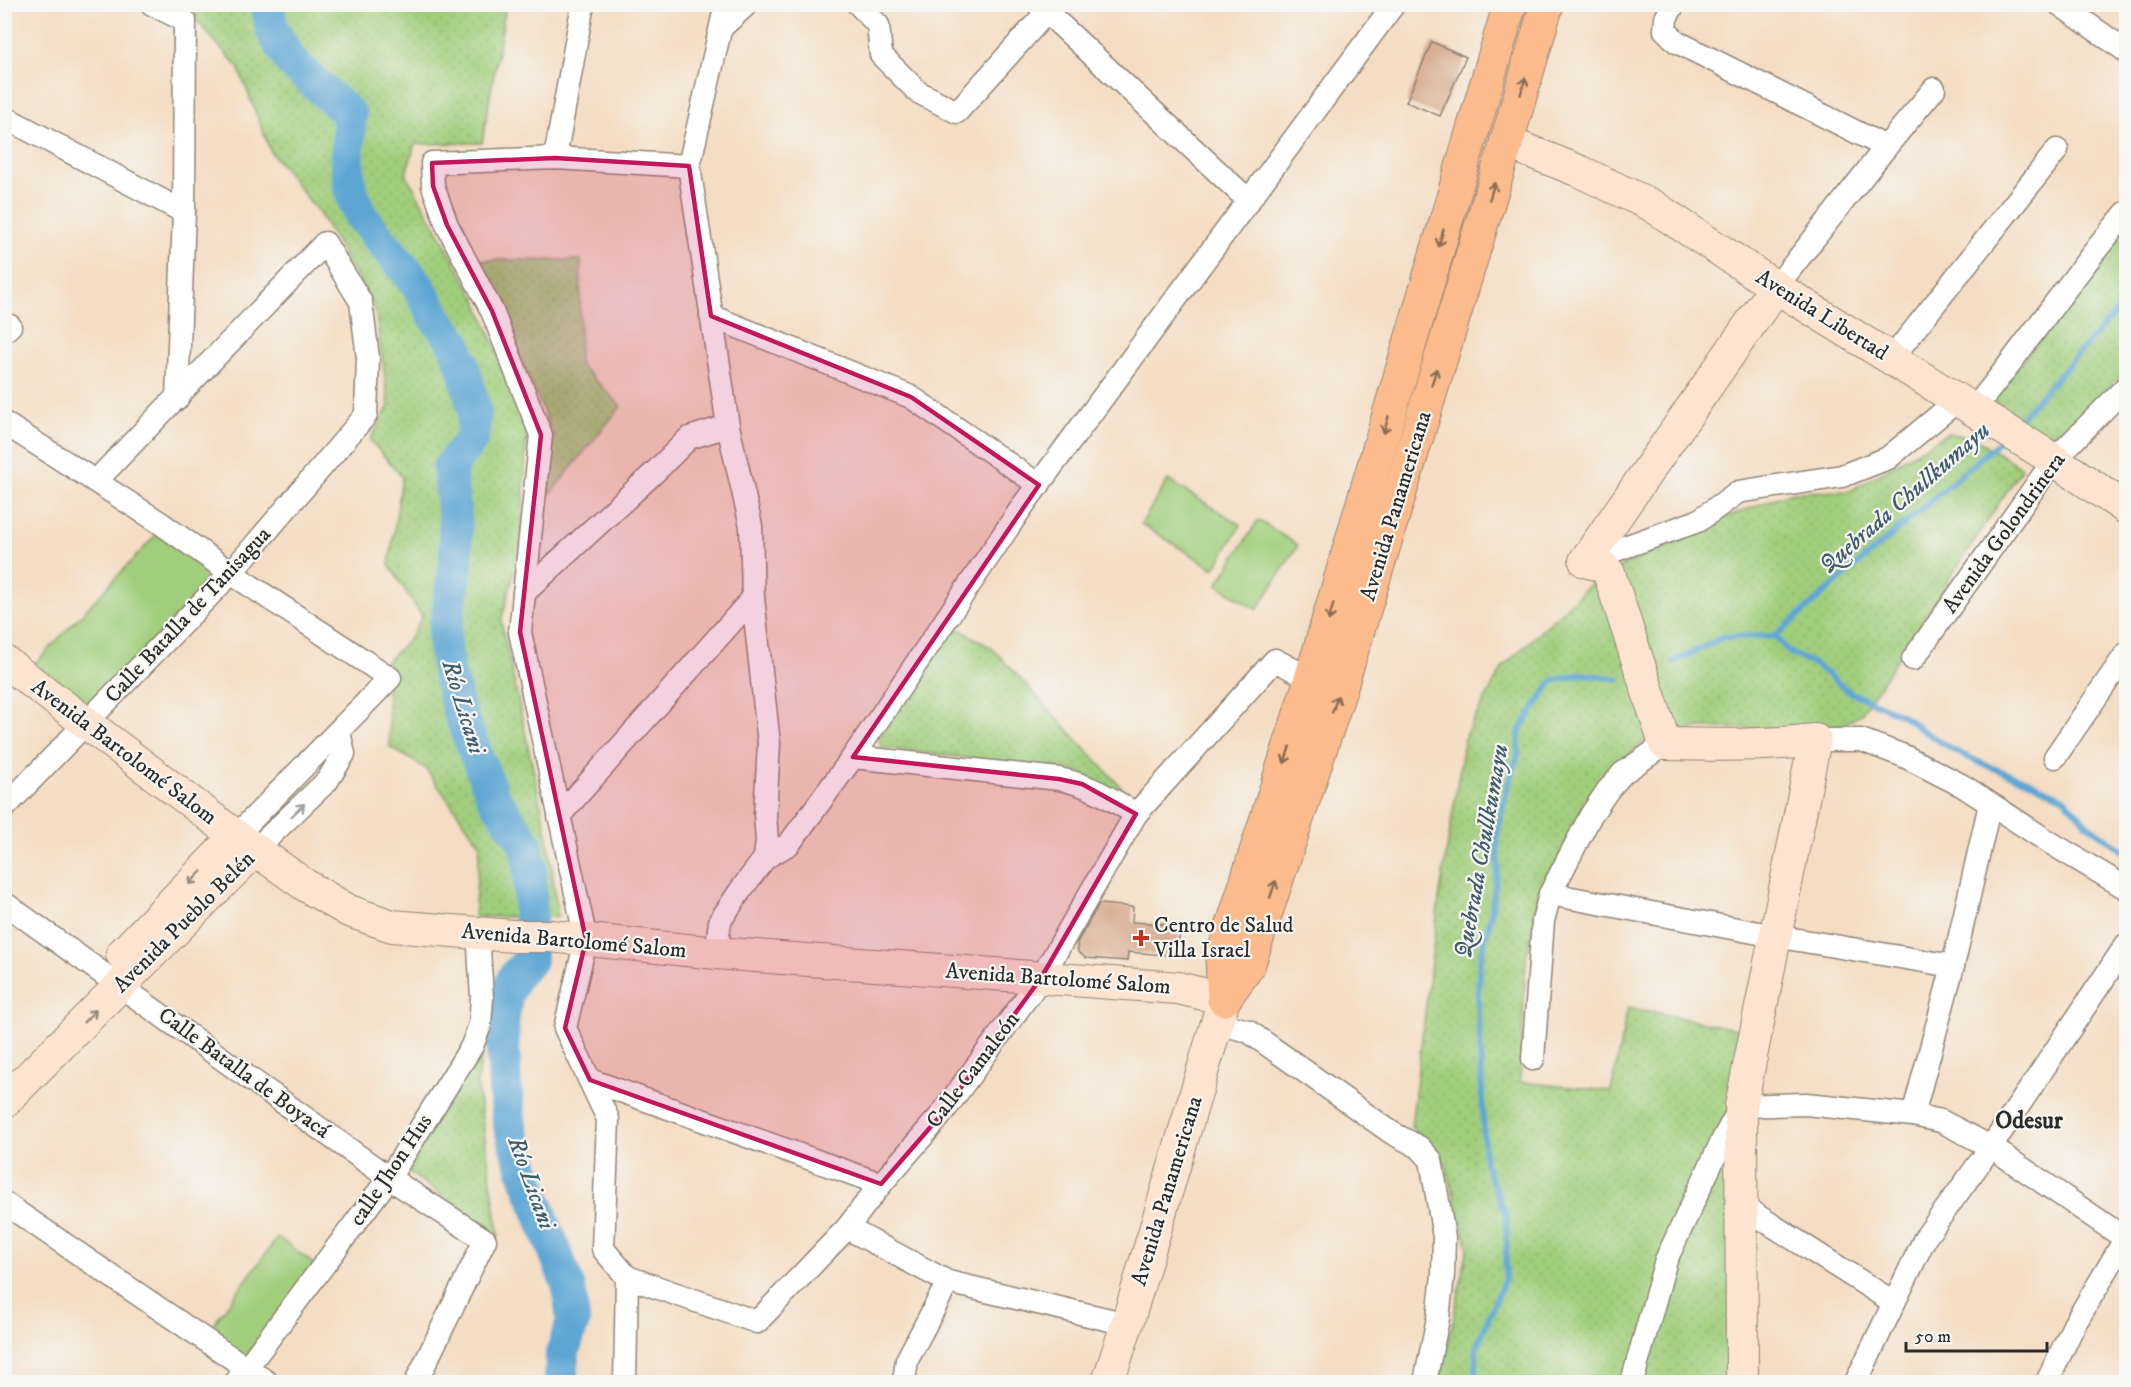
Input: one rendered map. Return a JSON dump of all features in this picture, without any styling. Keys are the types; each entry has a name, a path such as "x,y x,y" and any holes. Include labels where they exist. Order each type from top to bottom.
{"main road":[{"name":"Avenida Panamericana","path":"1221,1011 1222,959 1311,679 1510,4"},
{"name":"Avenida Panamericana","path":"1221,1011 1248,966 1338,696 1547,4"}],"street":[{"path":"96,481 177,399 184,212 185,21 152,4"},
{"path":"555,158 583,4"},
{"path":"726,4 689,166 728,426 752,526 753,598 769,744 765,858"},
{"path":"721,28 747,4"},
{"path":"858,4 878,25 881,55 918,92 957,112 1046,7 1250,201"},
{"path":"716,953 720,921 765,858 789,844 853,756 919,656 1039,485 1394,4"},
{"path":"1674,4 1666,18 1665,30 1677,42 1886,147"},
{"path":"2059,4 2127,51"},
{"path":"1585,561 1776,286 1934,89"},
{"path":"4,117 184,212"},
{"name":"Avenida Libertad","path":"1469,142 1505,147 1579,171 1651,206 2127,508"},
{"path":"1891,359 2057,150"},
{"path":"625,1383 627,1277 603,1249 608,1119 565,1028 586,940 520,632 541,435 492,310 447,225 433,186 432,163 555,158 689,166"},
{"path":"1585,561 1698,521 1738,492 1842,476 1888,458 1974,411 2105,238 2127,213"},
{"name":"Calle Batalla de Tanisagua","path":"4,808 231,573 366,416 368,358 360,302 325,243 177,399"},
{"path":"711,316 911,397 1039,485"},
{"name":"Avenida Golondrinera","path":"1913,659 2044,454 2127,387"},
{"path":"4,423 159,522 231,573"},
{"path":"524,592 689,438 728,426"},
{"path":"1585,561 1602,566 1610,573 1665,744"},
{"name":"Avenida Pueblo Belén","path":"4,1102 112,979 246,843 327,782 344,754 339,732 390,678 231,573"},
{"path":"559,816 753,598"},
{"path":"2055,756 2127,654"},
{"name":"Calle Camaleón","path":"627,1277 757,1322 847,1228 940,1115 1041,978 1136,814 1275,660 1311,679"},
{"name":"Avenida Bartolomé Salom","path":"4,662 305,885 349,911 392,926 513,936 550,936 716,953 1178,988 1221,1011"},
{"path":"1742,1383 1741,1106 1815,740"},
{"path":"1533,1059 1543,921 1550,894 1591,815 1608,790 1623,773 1665,744 1731,746 1815,740 1861,740 1904,756 1963,786 2049,842 2127,888"},
{"path":"853,756 1059,779 1082,784 1136,814"},
{"path":"1913,1115 1953,966 1990,804"},
{"path":"1550,894 1953,966"},
{"name":"Calle Batalla de Boyacá","path":"4,903 389,1178 485,1240 416,1383"},
{"name":"calle Jhon Hus","path":"241,1375 389,1178 472,1046 480,1025 482,998 478,932"},
{"path":"1856,1383 1925,1238 1991,1147 2127,945"},
{"name":"Avenida Pueblo Belén","path":"4,1075 112,979"},
{"path":"1221,1011 1392,1133 1419,1147 1431,1161 1444,1237 1443,1275 1438,1318 1425,1383"},
{"name":"Avenida Panamericana","path":"1108,1383 1221,1011"},
{"path":"590,1080 881,1184"},
{"path":"1741,1106 1806,1104 1913,1115 1941,1121 1991,1147 2126,1239 2074,1325 2047,1383"},
{"path":"1632,1383 1666,1260 1741,1106"},
{"path":"4,1203 241,1375 267,1383"},
{"path":"1742,1206 1893,1302"},
{"path":"847,1228 948,1282 1127,1324"},
{"path":"904,1383 907,1360 948,1282"}],"highlighted area":[{"path":"555,158 689,166 711,316 911,397 1039,485 853,757 1059,779 1082,784 1136,814 1041,978 941,1115 881,1184 590,1080 565,1028 586,940 520,632 541,435 492,311 447,225 433,186 432,163"}],"green space":[{"path":"186,5 506,5 482,143 415,144 406,174 478,303 527,428 521,548 501,621 548,838 558,917 474,917 480,844 425,768 390,747 386,662 411,637 422,616 389,565 402,477 370,440 389,406 375,308 319,213 271,152 238,67 188,11"},
{"path":"2126,233 2126,370 2067,430 2047,436 1992,400"},
{"path":"479,260 581,260 579,364 621,406 546,499 553,434"},
{"path":"1948,433 1974,438 2022,468 1861,714 1837,729 1697,728 1650,738 1630,754 1592,796 1539,895 1526,959 1520,1082 1611,1091 1628,1007 1742,1030 1730,1382 1440,1382 1468,1248 1445,1163 1411,1127 1439,899 1465,736 1503,667 1598,577 1732,515 1792,492 1850,491"},
{"path":"1168,480 1241,525 1214,569 1141,524"},
{"path":"1258,520 1298,545 1257,610 1217,585"},
{"path":"157,534 215,576 91,704 35,664"},
{"path":"954,626 992,648 1133,800 1073,770 882,748 879,741 883,732"},
{"path":"484,1042 477,1083 499,1236 406,1170"},
{"path":"278,1237 315,1265 245,1358 208,1331"}],"building":[{"path":"1432,42 1466,57 1440,116 1406,102"},
{"path":"1099,904 1133,907 1132,922 1180,925 1178,956 1128,952 1127,961 1086,958 1078,952 1077,943"}],"waterway":[{"name":"Río Licani","path":"267,4 272,30 291,62 350,115 347,161 350,188 360,215 419,287 436,319 454,342 475,412 472,438 449,468 455,518 456,563 444,638 448,670 459,711 493,797 525,843 530,865 530,960 514,977 506,997 502,1023 505,1088 510,1126 525,1174 569,1288 573,1321 562,1354 561,1382"},
{"name":"Quebrada Chullkumayu","path":"2014,425 2126,301"},
{"name":"Quebrada Chullkumayu","path":"1674,662 1723,637 1775,636 2001,439"},
{"path":"1775,636 1790,653 1814,664 1850,692 1902,715 1955,751 2064,798 2087,824 2126,853"},
{"name":"Quebrada Chullkumayu","path":"1476,1382 1476,1348 1505,1278 1507,1242 1506,1215 1485,1164 1478,996 1480,960 1491,915 1498,865 1497,836 1507,788 1518,755 1519,731 1552,681 1582,674 1619,679"}],"place":[{"name":"Centro de Salud Villa Israel","path":"1141,938"}],"district":[{"name":"Odesur","path":"2029,1121"}]}
